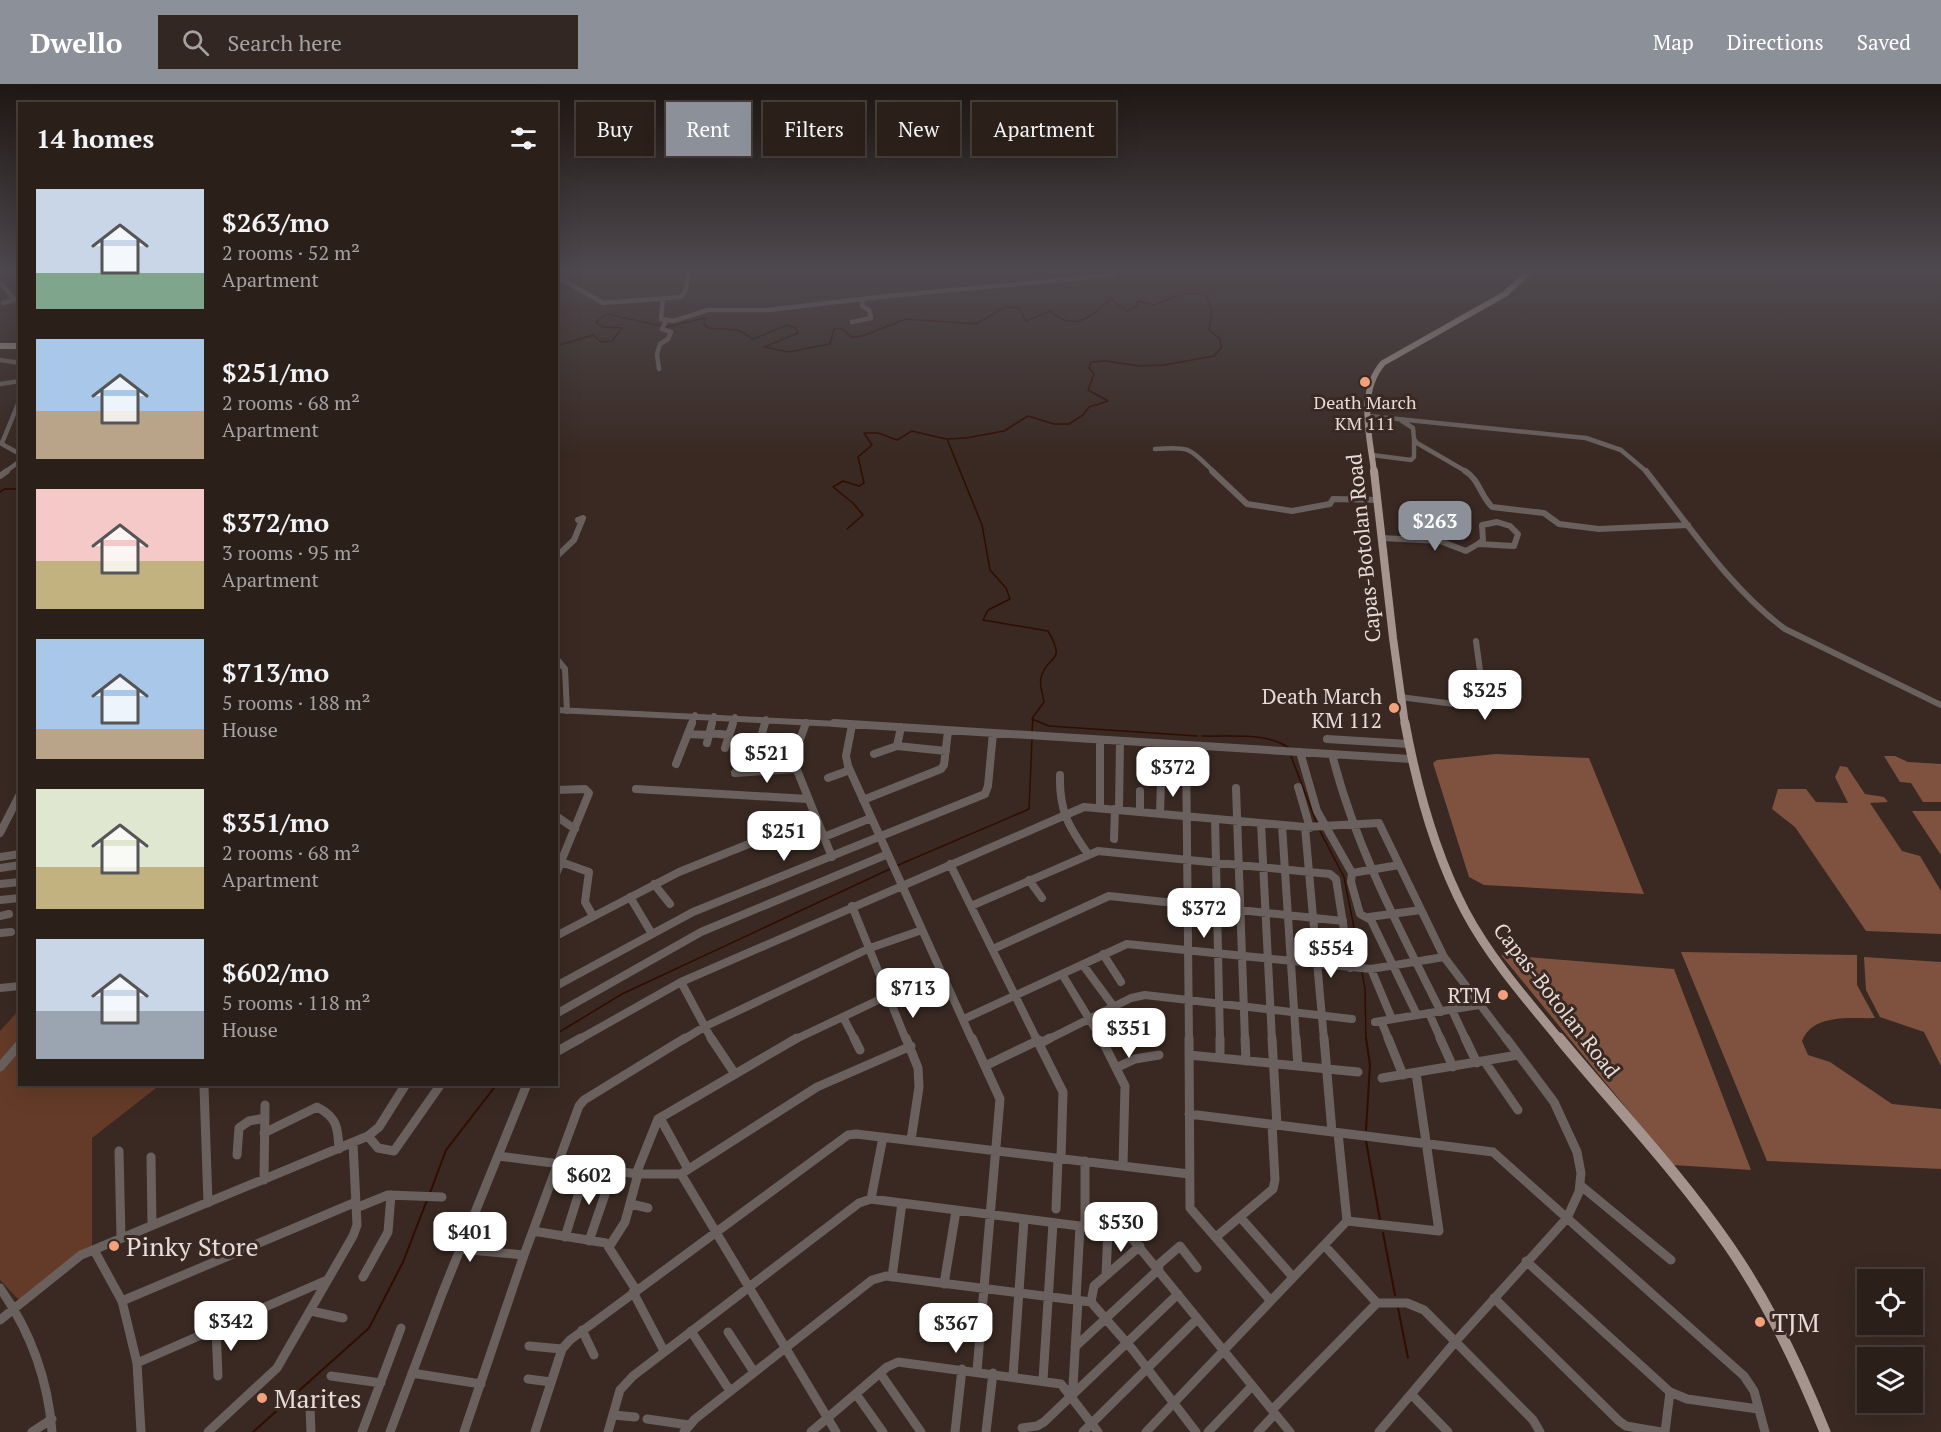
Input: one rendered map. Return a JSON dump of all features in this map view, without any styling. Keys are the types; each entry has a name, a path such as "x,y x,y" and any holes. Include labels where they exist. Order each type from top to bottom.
{"main road":[{"name":"Capas-Botolan Road","path":"1438,332 1383,363 1369,386 1368,416 1400,697 1411,759 1423,804 1447,872 1469,919 1525,998 1688,1191 1731,1248 1775,1322 1826,1432"},
{"path":"0,346 18,346"}],"street":[{"path":"659,369 657,354 660,344 668,339 671,332"},
{"path":"0,360 18,363"},
{"path":"0,384 18,381"},
{"path":"18,404 1,443 18,453"},
{"path":"1368,416 1568,436 1612,446 1631,456 1644,468 1739,588 1774,622 1941,705"},
{"path":"1372,455 1411,460 1414,457 1413,428 1400,419"},
{"path":"1414,439 1423,447 1474,476 1486,502 1492,507 1544,513 1559,524 1599,528 1688,525"},
{"path":"1155,449 1176,447 1190,449 1249,505 1294,511 1330,504 1333,499 1377,500"},
{"path":"0,476 18,462"},
{"path":"558,556 572,546 582,529 583,518 578,519"},
{"path":"1381,538 1440,541 1469,551 1476,544 1483,538 1480,526 1496,521 1508,524 1518,534 1514,546 1476,544"},
{"path":"1400,697 1485,708 1476,641"},
{"path":"558,660 565,669 567,711"},
{"path":"558,710 735,717 1411,759"},
{"path":"676,764 695,715"},
{"path":"707,743 714,716"},
{"path":"725,748 735,717"},
{"path":"754,761 766,719"},
{"path":"806,722 795,765 832,857"},
{"path":"852,725 846,756 850,770 893,869 1000,1099 977,1371"},
{"path":"897,746 902,728"},
{"path":"863,800 941,769 948,731"},
{"path":"558,985 693,912 985,794 988,786 993,733"},
{"path":"688,734 729,735"},
{"path":"1327,739 1408,744"},
{"path":"1100,740 1101,807"},
{"path":"1113,839 1117,809 1120,741"},
{"path":"1186,745 1190,1208 1270,1300"},
{"path":"874,754 897,746 946,751"},
{"path":"1300,752 1310,790 1325,828 1352,873 1351,882 1360,914 1369,917 1421,910"},
{"path":"1332,754 1353,825 1392,914 1441,1012"},
{"path":"770,763 795,765"},
{"path":"735,773 795,765"},
{"path":"828,778 850,770"},
{"path":"1060,775 1059,797 1063,817 1088,854"},
{"path":"1160,813 1161,782"},
{"path":"1298,787 1307,828 1308,872 1326,1068 1347,1221"},
{"path":"1236,788 1246,1061"},
{"path":"558,790 585,789 589,793 558,869"},
{"path":"636,789 808,799"},
{"path":"1140,791 1140,811"},
{"path":"0,833 18,798"},
{"path":"558,1051 681,982 1084,807 1307,828 1379,823 1444,957 1554,1102 1577,1152 1581,1173 1579,1192 1567,1218 1456,1341 1379,1432"},
{"path":"558,817 575,829"},
{"path":"558,935 679,872 816,817"},
{"path":"824,837 871,818"},
{"path":"1215,819 1220,1058"},
{"path":"1216,1237 1275,1185 1273,1063 1261,824"},
{"path":"1282,825 1298,1066"},
{"path":"971,906 1098,851 1330,874 1336,879 1350,968"},
{"path":"0,857 18,854"},
{"path":"558,1013 701,932 888,855"},
{"path":"561,862 588,870 585,902 593,916"},
{"path":"950,864 1040,1042 1065,1097 1056,1209"},
{"path":"0,868 18,865"},
{"path":"1352,873 1399,866"},
{"path":"1029,880 1042,898"},
{"path":"0,884 18,882"},
{"path":"654,885 670,904"},
{"path":"993,949 1108,896 1343,921"},
{"path":"0,900 18,897"},
{"path":"630,897 652,934"},
{"path":"852,906 911,1046 919,1077 911,1140"},
{"path":"1369,917 1417,1015"},
{"path":"464,1432 524,1255 579,1106 584,1100 704,1027 870,948 922,930"},
{"path":"0,933 11,932"},
{"path":"964,1019 1127,944 1371,969 1444,957"},
{"path":"1103,954 1121,982"},
{"path":"1083,965 1114,1007"},
{"path":"1371,969 1392,1019"},
{"path":"1062,974 1091,1018 1118,1067 1125,1086 1123,1165"},
{"path":"681,982 704,1027 735,1074"},
{"path":"0,988 18,986"},
{"path":"609,1247 622,1229 631,1204 637,1174 655,1123 660,1118 783,1045 889,995"},
{"path":"985,1066 1131,998 1145,995 1352,1019"},
{"path":"1403,1075 1378,1022 1479,1005"},
{"path":"1452,1010 1481,1063 1518,1110"},
{"path":"1429,1013 1453,1067"},
{"path":"843,1017 860,1050"},
{"path":"0,1067 18,1046"},
{"path":"498,1156 637,1174 685,1172 817,1087 911,1046"},
{"path":"1118,1067 1135,1059 1160,1055"},
{"path":"1189,1055 1358,1072"},
{"path":"1382,1078 1518,1055"},
{"path":"1347,1221 1439,1231 1416,1073"},
{"path":"0,1320 81,1255 368,1136 379,1127 405,1086"},
{"path":"368,1136 377,1148 394,1151 440,1086"},
{"path":"390,1432 460,1249 526,1086"},
{"path":"204,1087 208,1203"},
{"path":"264,1180 265,1105"},
{"path":"264,1133 317,1107 334,1117 338,1123 339,1149"},
{"path":"1189,1114 1493,1152 1744,1376 1750,1383 1765,1432"},
{"path":"237,1155 239,1128 249,1121 265,1118"},
{"path":"660,1118 715,1232 836,1432"},
{"path":"535,1432 562,1349 582,1330 848,1136 856,1134 911,1140 1189,1174"},
{"path":"871,1199 883,1137"},
{"path":"208,1432 272,1374 356,1231 353,1143"},
{"path":"119,1151 121,1238"},
{"path":"151,1157 152,1225"},
{"path":"1070,1394 1073,1386 1085,1161"},
{"path":"565,1237 587,1167"},
{"path":"589,1241 613,1171"},
{"path":"1580,1185 1671,1260"},
{"path":"363,1277 388,1232 391,1195"},
{"path":"122,1301 356,1205 391,1195 440,1197"},
{"path":"608,1432 620,1390 625,1384 664,1351 859,1203 871,1199 1124,1232 1140,1246 1290,1432"},
{"path":"892,1277 902,1203"},
{"path":"631,1204 648,1208"},
{"path":"944,1284 956,1211"},
{"path":"1240,1217 1293,1276"},
{"path":"1013,1376 1024,1220"},
{"path":"1146,1432 1347,1221"},
{"path":"1043,1380 1053,1223"},
{"path":"1106,1275 1108,1230"},
{"path":"533,1231 601,1241 609,1247 664,1351"},
{"path":"1324,1245 1377,1304"},
{"path":"1091,1302 1094,1286 1140,1246"},
{"path":"1075,1347 1107,1319 1180,1246 1197,1268"},
{"path":"460,1249 524,1255"},
{"path":"94,1250 122,1301 137,1363 141,1432"},
{"path":"1526,1262 1670,1392 1687,1399 1758,1409"},
{"path":"647,1419 686,1428 872,1280 879,1277 892,1277 1091,1302 1148,1369 1196,1432"},
{"path":"137,1363 327,1280"},
{"path":"0,1288 15,1307 35,1350 46,1385 52,1432"},
{"path":"1022,1428 1037,1426 1044,1422 1070,1394 1178,1294"},
{"path":"1494,1298 1619,1421 1626,1426 1661,1432"},
{"path":"1258,1432 1274,1412 1377,1304 1400,1302 1418,1306 1456,1341 1533,1420 1540,1432"},
{"path":"311,1311 343,1318"},
{"path":"1083,1432 1095,1428 1197,1319"},
{"path":"362,1432 401,1328"},
{"path":"216,1329 218,1376"},
{"path":"582,1330 594,1355"},
{"path":"691,1331 730,1391"},
{"path":"728,1332 754,1372"},
{"path":"529,1346 562,1349"},
{"path":"812,1432 880,1373 898,1362 993,1373 1061,1384 1095,1428"},
{"path":"955,1432 962,1369"},
{"path":"412,1373 481,1384"},
{"path":"880,1373 921,1432"},
{"path":"986,1432 993,1373"},
{"path":"331,1376 381,1383"},
{"path":"528,1379 551,1382"},
{"path":"1208,1432 1252,1386"},
{"path":"1665,1432 1670,1392"},
{"path":"856,1394 883,1432"},
{"path":"1412,1395 1448,1432"},
{"path":"310,1407 310,1432"},
{"path":"613,1415 635,1418"},
{"path":"32,1432 52,1419"}],"shaded area":[{"path":"1496,754 1589,758 1644,894 1484,885 1469,877 1433,763 1437,760"},
{"path":"1884,756 1895,756 1908,762 1941,764 1941,802 1923,802 1911,783 1900,782"},
{"path":"1840,766 1847,767 1865,794 1884,797 1888,802 1870,803 1902,851 1920,856 1941,891 1941,934 1866,931 1795,827 1772,809 1778,789 1806,789 1816,802 1848,803 1835,777"},
{"path":"1912,811 1941,811 1941,855"},
{"path":"1681,952 1857,955 1857,985 1875,1018 1844,1018 1824,1022 1807,1032 1802,1041 1808,1055 1830,1062 1892,1104 1941,1109 1941,1169 1767,1161"},
{"path":"1501,955 1674,969 1751,1170 1673,1165"},
{"path":"1864,957 1941,962 1941,1066 1924,1032 1880,1017 1866,990"},
{"path":"18,1011 18,1086 159,1086 92,1138 92,1247 19,1300 0,1280 0,1031"}],"waterway":[{"path":"558,345 593,335 601,342 612,341 619,332"},
{"path":"741,332 753,339 770,332"},
{"path":"798,332 764,347 789,352 830,344 833,332"},
{"path":"846,332 852,337 873,332"},
{"path":"847,529 863,515 853,503 833,487 843,481 859,486 864,483 858,457 872,445 864,433 878,433 897,440 912,431 946,439 966,438 1004,431 1028,416 1054,424 1069,424 1083,415 1089,407 1108,401 1088,390 1094,374 1089,368 1091,362 1105,361 1140,366 1164,365 1214,356 1221,348 1220,339 1211,332"},
{"path":"947,439 982,525 990,570 1006,588 1010,599 988,610 983,620 1048,631 1054,642 1056,654 1047,665 1041,678 1044,702 1033,719"},
{"path":"0,492 4,489 18,489"},
{"path":"1032,732 1033,719"},
{"path":"1033,719 1049,726 1197,736"},
{"path":"1202,736 1257,737 1279,742 1288,747"},
{"path":"896,866 1029,809 1032,739"},
{"path":"1291,756 1317,824"},
{"path":"1320,831 1344,877 1361,963"},
{"path":"558,1033 622,994 892,868"},
{"path":"1362,972 1365,989 1366,1040"},
{"path":"1366,1038 1370,1065 1366,1130"},
{"path":"430,1193 446,1150 495,1086"},
{"path":"1366,1141 1380,1220"},
{"path":"253,1432 369,1328 403,1262 427,1200"},
{"path":"1383,1233 1395,1295"},
{"path":"1398,1308 1408,1358"}],"place":[{"name":"Death March KM 111","path":"1365,382"},
{"name":"Death March KM 112","path":"1394,708"},
{"name":"RTM","path":"1503,995"},
{"name":"Pinky Store","path":"114,1246"},
{"name":"TJM","path":"1760,1322"},
{"name":"Marites","path":"262,1398"}]}
